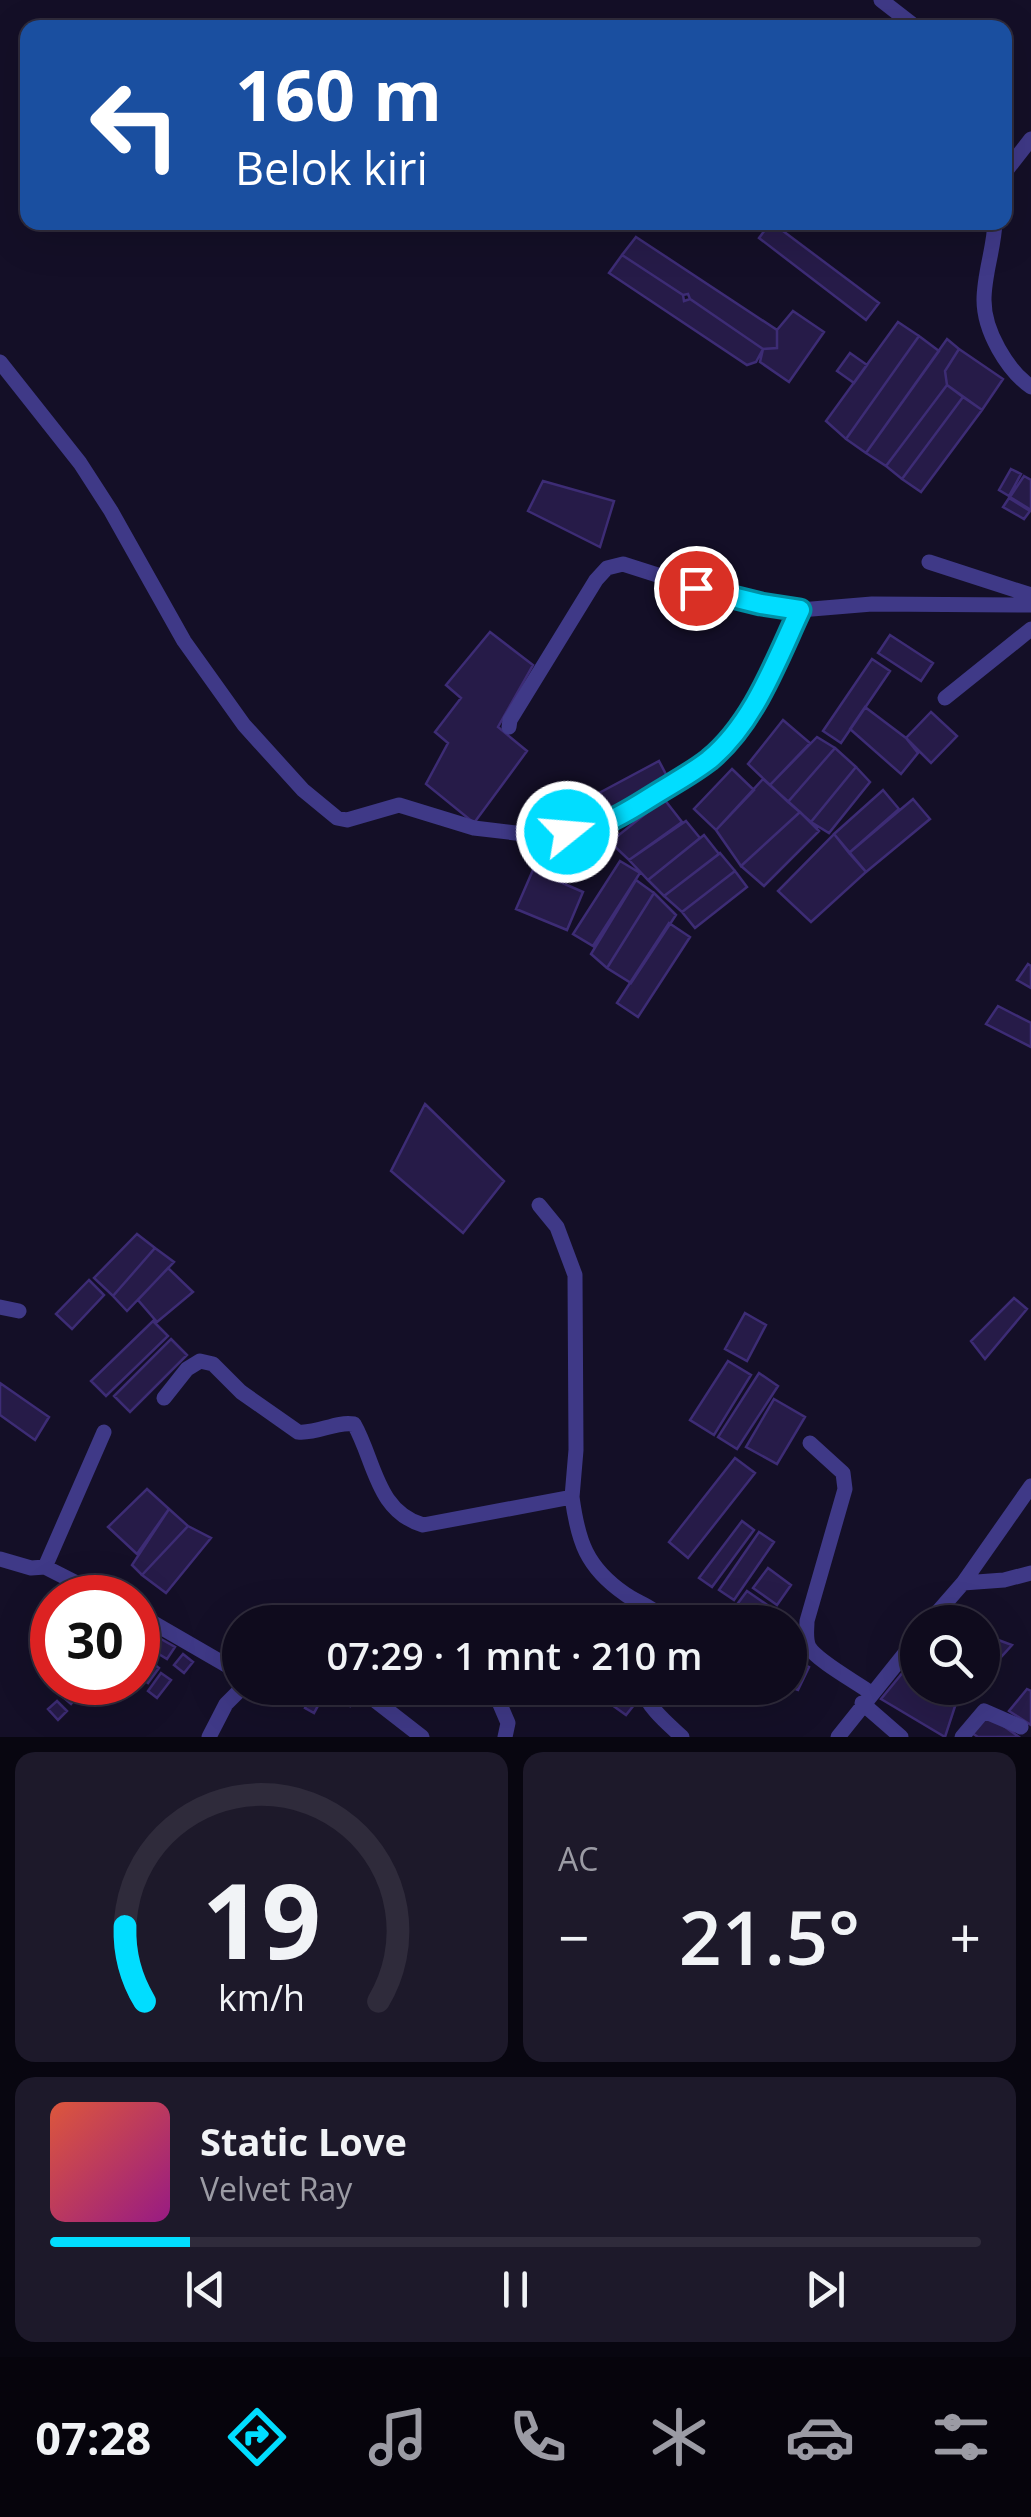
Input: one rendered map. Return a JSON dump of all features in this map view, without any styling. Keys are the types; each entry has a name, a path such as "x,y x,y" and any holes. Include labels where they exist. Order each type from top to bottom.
{"street":[{"path":"881,0 907,20"},
{"path":"1012,163 1031,139"},
{"path":"993,230 984,302 988,322 1015,374 1031,388"},
{"path":"0,362 80,463 184,640 244,725 303,790 336,818 348,820 399,805 490,830 524,834 590,830 632,809 711,758 734,734 762,691 800,610"},
{"path":"930,562 1031,595"},
{"path":"509,727 558,638 596,580 607,568 623,564 717,594 800,610 872,604 1031,605"},
{"path":"946,698 1031,629"},
{"path":"539,1204 557,1227 575,1275 576,1450 572,1497 581,1541 589,1562 624,1593 645,1605"},
{"path":"0,1307 19,1310"},
{"path":"164,1398 187,1369 200,1361 213,1364 242,1392 298,1432 310,1433 344,1422 354,1424 369,1465 392,1507 406,1520 423,1525 572,1497"},
{"path":"45,1566 104,1432"},
{"path":"810,1443 843,1473 845,1489 807,1621 806,1638 810,1649 866,1698 901,1737"},
{"path":"944,1605 1031,1486"},
{"path":"0,1558 30,1568 45,1566 62,1575"},
{"path":"962,1583 1004,1580 1031,1573"},
{"path":"160,1627 222,1663"},
{"path":"838,1737 900,1658"},
{"path":"209,1737 225,1705"},
{"path":"381,1705 422,1737"},
{"path":"502,1705 508,1723 506,1737"},
{"path":"651,1705 682,1737"},
{"path":"962,1737 984,1711 1022,1727"}],"building":[{"path":"765,230 782,230 879,303 866,320 759,238"},
{"path":"636,237 777,330 777,348 763,349 688,294 683,295 622,255"},
{"path":"622,255 683,295 684,301 690,299 763,349 756,362 747,365 609,273"},
{"path":"793,311 824,332 789,382 760,362 763,349 777,348 777,330"},
{"path":"898,322 919,336 846,439 826,421"},
{"path":"919,336 939,351 866,453 846,439"},
{"path":"947,339 959,349 945,371 947,385 886,466 866,453"},
{"path":"959,349 1003,379 982,410 947,385 945,371"},
{"path":"850,353 867,365 854,383 837,371"},
{"path":"947,385 963,397 902,479 886,466"},
{"path":"963,397 982,410 921,492 902,479"},
{"path":"1011,469 1021,474 1009,496 999,490"},
{"path":"1024,476 1031,480 1031,510 1010,497"},
{"path":"543,481 614,501 600,547 528,511"},
{"path":"1009,498 1030,511 1024,519 1003,507"},
{"path":"490,632 533,665 498,727 527,751 474,823 426,784 448,743 435,732 461,698 446,685"},
{"path":"890,635 933,663 921,681 878,653"},
{"path":"872,659 890,671 841,743 823,731"},
{"path":"865,707 906,738 918,753 901,774 850,729"},
{"path":"931,712 957,736 931,763 906,738"},
{"path":"783,720 810,743 770,785 748,764"},
{"path":"817,737 835,748 788,802 770,785"},
{"path":"835,748 856,767 811,822 788,802"},
{"path":"659,761 670,782 595,820 586,800"},
{"path":"856,767 870,782 829,833 811,822"},
{"path":"732,769 754,790 716,830 694,809"},
{"path":"763,779 800,812 741,866 716,830"},
{"path":"883,790 899,809 849,853 834,834"},
{"path":"664,799 682,822 629,860 610,842"},
{"path":"913,799 930,819 866,872 849,853"},
{"path":"800,812 819,831 764,886 741,866"},
{"path":"686,821 700,838 648,880 629,860"},
{"path":"834,834 866,872 811,922 778,891"},
{"path":"704,835 719,854 664,896 648,880"},
{"path":"720,853 735,871 682,912 664,896"},
{"path":"620,861 640,873 593,946 573,934"},
{"path":"533,870 583,892 567,930 516,909"},
{"path":"735,871 747,887 695,928 682,912"},
{"path":"636,880 654,893 607,968 591,954"},
{"path":"654,893 676,915 631,983 607,968"},
{"path":"669,923 690,937 638,1017 617,1003"},
{"path":"1028,964 1031,966 1031,988 1017,980"},
{"path":"998,1006 1031,1023 1031,1047 986,1024"},
{"path":"425,1104 504,1181 463,1233 391,1171"},
{"path":"137,1234 155,1248 113,1296 94,1278"},
{"path":"155,1248 174,1262 127,1311 113,1296"},
{"path":"168,1268 193,1292 157,1322 138,1300"},
{"path":"89,1280 104,1295 72,1329 56,1314"},
{"path":"1014,1298 1027,1309 985,1359 971,1341"},
{"path":"745,1313 766,1325 747,1361 725,1349"},
{"path":"153,1321 168,1336 106,1396 91,1381"},
{"path":"171,1339 187,1355 130,1412 114,1396"},
{"path":"728,1361 751,1375 714,1435 690,1420"},
{"path":"759,1373 778,1386 737,1449 718,1437"},
{"path":"0,1383 49,1417 35,1440 0,1415"},
{"path":"774,1399 805,1417 777,1464 746,1447"},
{"path":"735,1458 755,1473 688,1558 669,1542"},
{"path":"147,1489 169,1509 137,1554 108,1527"},
{"path":"169,1509 188,1526 142,1575 132,1565"},
{"path":"742,1521 754,1530 712,1587 699,1578"},
{"path":"188,1526 211,1538 166,1593 160,1588 160,1575 142,1575"},
{"path":"759,1532 774,1542 734,1600 719,1590"},
{"path":"768,1568 791,1585 777,1605 753,1588"},
{"path":"747,1591 767,1605 737,1605"},
{"path":"160,1641 175,1647 167,1659 160,1655"},
{"path":"1000,1641 1012,1645 1000,1658"},
{"path":"183,1654 193,1662 184,1673 174,1665"},
{"path":"160,1674 171,1680 160,1694"},
{"path":"900,1676 900,1705 955,1705 945,1737 881,1699"},
{"path":"1027,1689 1031,1691 1031,1725 1009,1711"},
{"path":"61,1705 67,1711 58,1720 48,1709"},
{"path":"307,1705 318,1705 314,1713 305,1708"},
{"path":"612,1705 634,1705 626,1715"},
{"path":"987,1714 1019,1737 978,1737 969,1731"}],"route":[{"path":"567,832 590,830 690,774 734,734 762,691 800,610 696,588"}]}
